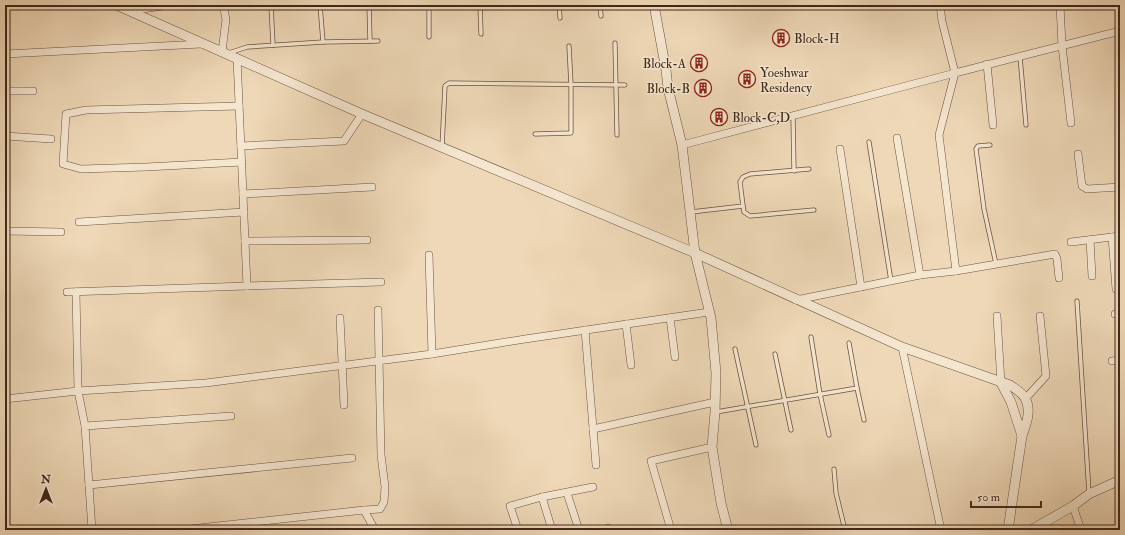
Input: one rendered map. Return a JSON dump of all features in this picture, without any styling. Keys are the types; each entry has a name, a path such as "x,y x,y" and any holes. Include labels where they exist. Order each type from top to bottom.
{"street":[{"path":"116,5 201,44 237,58 362,114 695,253 902,347 1010,385 1026,398 1028,411 1027,423 1022,436 1008,530"},
{"path":"128,11 170,5"},
{"path":"223,5 226,19 224,53"},
{"path":"654,5 668,88 682,145 695,253 709,312 716,373 712,447 721,503 728,530"},
{"path":"940,5 942,21 954,73 939,135 956,271"},
{"path":"1060,5 1062,46 1071,123"},
{"path":"682,145 987,64 1120,31"},
{"path":"5,54 201,44"},
{"path":"237,58 247,286"},
{"path":"987,64 993,126"},
{"path":"5,91 32,91"},
{"path":"240,106 86,110 66,114 63,164 81,169 242,162"},
{"path":"241,146 344,141 362,114"},
{"path":"5,136 51,139"},
{"path":"898,138 920,275"},
{"path":"840,149 861,287"},
{"path":"1078,154 1082,186 1087,189 1120,187"},
{"path":"243,194 372,187"},
{"path":"79,222 244,212"},
{"path":"5,231 61,232"},
{"path":"1071,242 1120,236"},
{"path":"1112,237 1116,289"},
{"path":"245,241 367,240"},
{"path":"1090,240 1092,276"},
{"path":"796,300 920,275 956,271 1055,254 1059,278"},
{"path":"429,255 432,354"},
{"path":"67,292 381,282"},
{"path":"76,292 78,391 85,426 92,530"},
{"path":"181,530 380,509 384,502 385,487 382,455 378,310"},
{"path":"5,399 78,391 206,383 432,354 709,312"},
{"path":"997,316 1002,383 1011,402 1022,436"},
{"path":"1026,398 1046,376 1040,316"},
{"path":"340,318 344,405"},
{"path":"670,318 675,357"},
{"path":"626,324 631,366"},
{"path":"585,330 596,465"},
{"path":"902,347 941,530"},
{"path":"1112,361 1120,360"},
{"path":"593,429 715,407"},
{"path":"85,426 231,416"},
{"path":"671,530 651,461 712,447"},
{"path":"89,484 352,458"},
{"path":"1031,530 1073,506 1089,494 1120,480"},
{"path":"518,530 510,506 542,497 593,487"},
{"path":"567,493 579,530"},
{"path":"542,497 552,530"},
{"path":"1073,506 1081,530"},
{"path":"364,510 375,530"}],"lane":[{"path":"271,5 273,45"},
{"path":"320,5 323,42"},
{"path":"369,5 370,41"},
{"path":"428,37 430,5"},
{"path":"480,5 481,34"},
{"path":"560,5 560,18"},
{"path":"600,5 600,16"},
{"path":"224,53 247,47 323,42 378,41"},
{"path":"615,43 617,134"},
{"path":"535,134 571,133 569,46"},
{"path":"1020,56 1026,125"},
{"path":"442,148 445,86 450,83 625,85"},
{"path":"794,116 794,171"},
{"path":"869,142 890,281"},
{"path":"990,145 978,146 976,149 984,209 996,264"},
{"path":"809,169 750,174 743,177 740,182 744,212 750,216 814,210"},
{"path":"691,212 743,206"},
{"path":"1077,301 1089,494"},
{"path":"811,337 820,394 829,435"},
{"path":"849,343 864,420"},
{"path":"735,349 756,445"},
{"path":"775,354 791,430"},
{"path":"715,407 747,406 857,388"},
{"path":"834,469 836,493 845,530"}],"place":[{"name":"Block-H","path":"781,38"},
{"name":"Block-A","path":"699,63"},
{"name":"Yoeshwar Residency","path":"747,79"},
{"name":"Block-B","path":"703,88"},
{"name":"Block-C,D","path":"719,117"}]}
